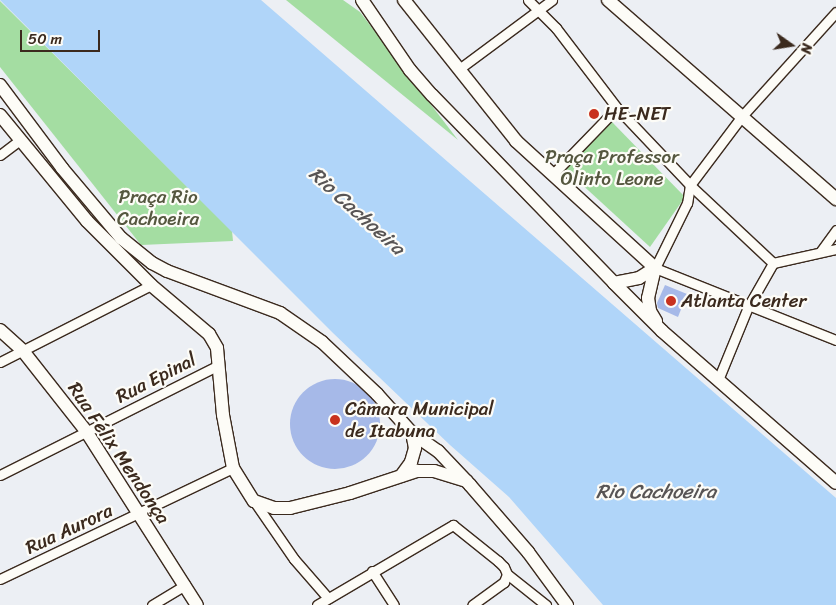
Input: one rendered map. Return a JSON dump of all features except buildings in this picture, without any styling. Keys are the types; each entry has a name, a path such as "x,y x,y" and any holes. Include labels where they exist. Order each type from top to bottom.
{"main road":[{"path":"362,0 410,70 432,95 614,283 662,331 836,483"},
{"path":"404,0 516,141 656,268"},
{"path":"608,0 836,198"},
{"path":"0,85 62,168 121,238 137,252 167,272 280,313 292,319 322,342 377,394 412,433 438,451 467,482 528,552 566,605"},
{"path":"0,115 87,221 151,285 209,334 216,348 219,364 223,416 233,468 254,501 274,508 290,508 350,493 417,471 434,471 467,482"},
{"path":"614,283 639,278 656,268"},
{"path":"656,268 648,298 650,311 662,331"},
{"name":"Rua Félix Mendonça","path":"0,330 23,351 86,431 197,605"},
{"path":"401,476 411,462 415,448 412,433"}],"street":[{"path":"528,0 556,28 617,108 690,186 773,262"},
{"path":"459,69 552,0"},
{"path":"836,12 742,116 690,186 687,203 656,268 748,307 836,340"},
{"path":"552,175 617,108"},
{"path":"0,155 20,140"},
{"path":"821,251 836,230"},
{"path":"718,380 748,307 773,262 836,249"},
{"path":"0,362 151,285"},
{"name":"Rua Epinal","path":"0,475 219,364"},
{"name":"Rua Aurora","path":"0,579 233,468"},
{"path":"254,501 294,559 328,598"},
{"path":"317,605 453,524 498,561 507,574 546,605"},
{"path":"372,571 394,605"},
{"path":"472,605 494,591 504,582 507,574"},
{"path":"152,605 185,585"}],"green space":[{"path":"286,0 343,0 360,12 458,140"},
{"name":"Praça Rio Cachoeira","path":"0,1 232,231 233,241 141,245 0,67"},
{"name":"Praça Professor Olinto Leone","path":"612,122 685,197 650,247 565,169"}],"water":[{"name":"Rio Cachoeira","path":"0,0 261,0 836,498 836,605 603,605 509,497 450,445 333,333"}],"place":[{"name":"HE-NET","path":"594,114"},
{"name":"Atlanta Center","path":"671,301"},
{"name":"Câmara Municipal de Itabuna","path":"335,420"}]}
